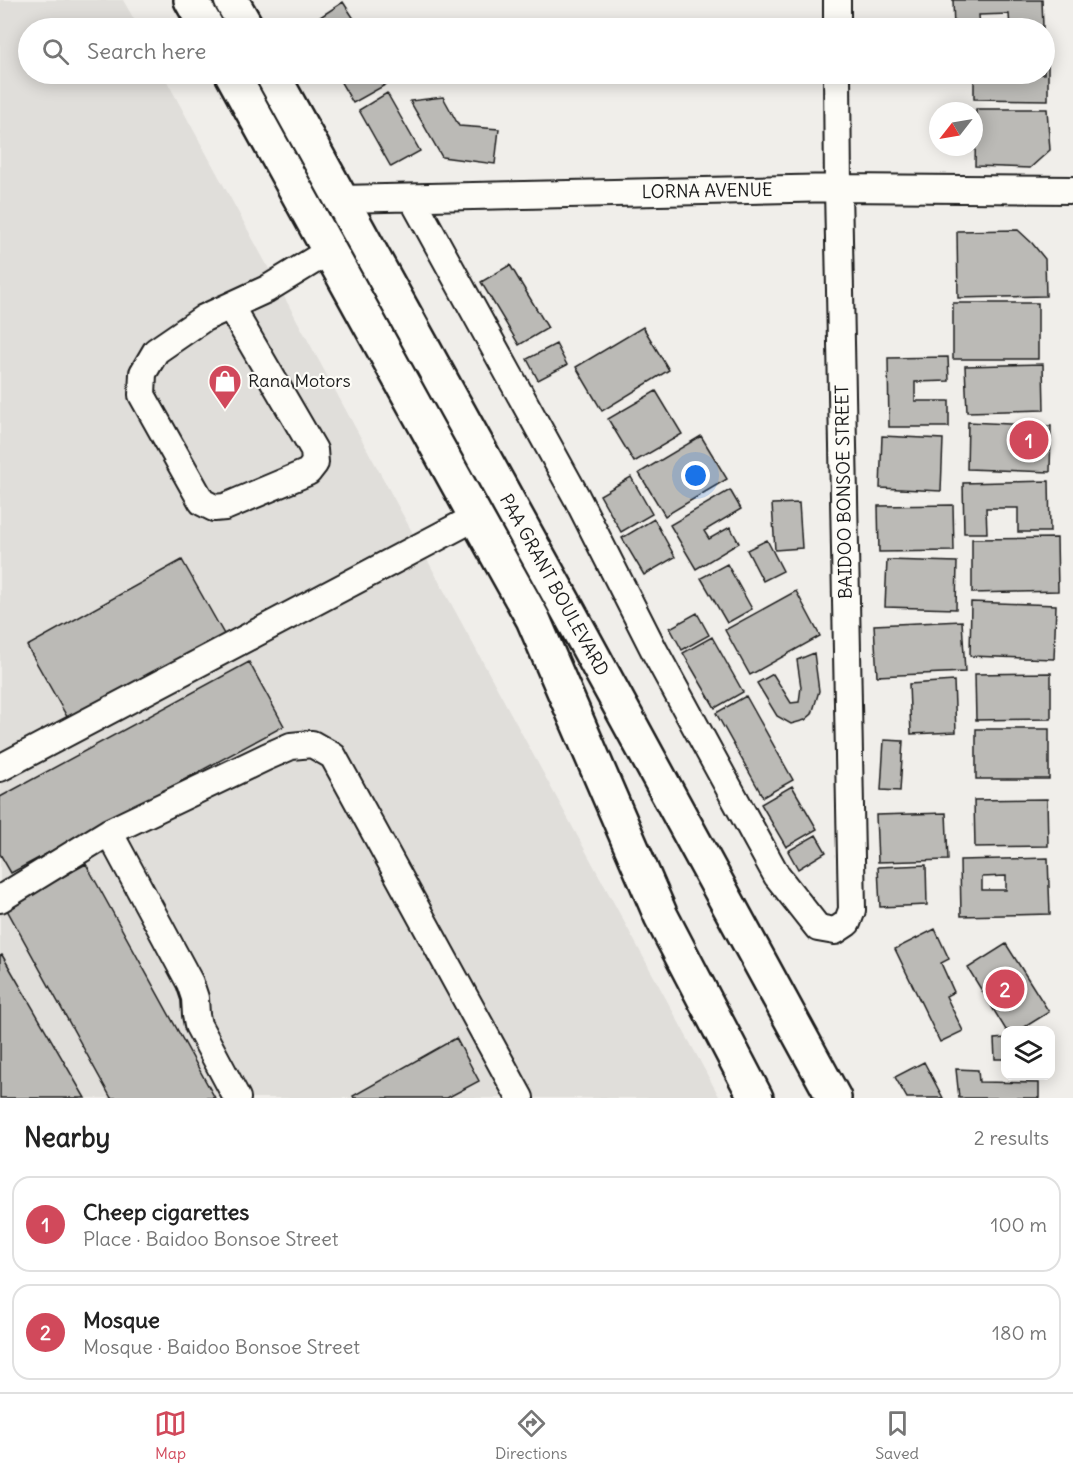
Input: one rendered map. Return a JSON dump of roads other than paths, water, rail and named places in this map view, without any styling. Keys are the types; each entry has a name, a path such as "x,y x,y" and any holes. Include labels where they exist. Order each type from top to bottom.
{"main road":[{"path":"231,0 241,18"},
{"name":"PAA GRANT BOULEVARD","path":"237,84 533,619 661,916 756,1098"},
{"name":"PAA GRANT BOULEVARD","path":"277,84 834,1098"},
{"path":"533,619 564,603"}],"street":[{"path":"837,0 837,18"},
{"name":"BAIDOO BONSOE STREET","path":"412,198 577,498 655,652 777,876 818,928 835,931 847,923 852,910 837,84"},
{"name":"LORNA AVENUE","path":"340,199 838,188 1073,190"},
{"path":"230,306 314,450 315,463 308,472 225,507 214,508 202,502 142,395 142,373 156,351 204,318 230,306 267,289 329,251"},
{"path":"0,768 476,517"},
{"path":"0,899 110,832 291,746 312,744 333,756 520,1098"},
{"path":"110,832 190,983 195,998 198,1025 237,1098"}],"place":[{"name":"Rana Motors","path":"225,410"},
{"name":"Cheep cigarettes","path":"1029,440"},
{"name":"Mosque","path":"1005,989"}]}
